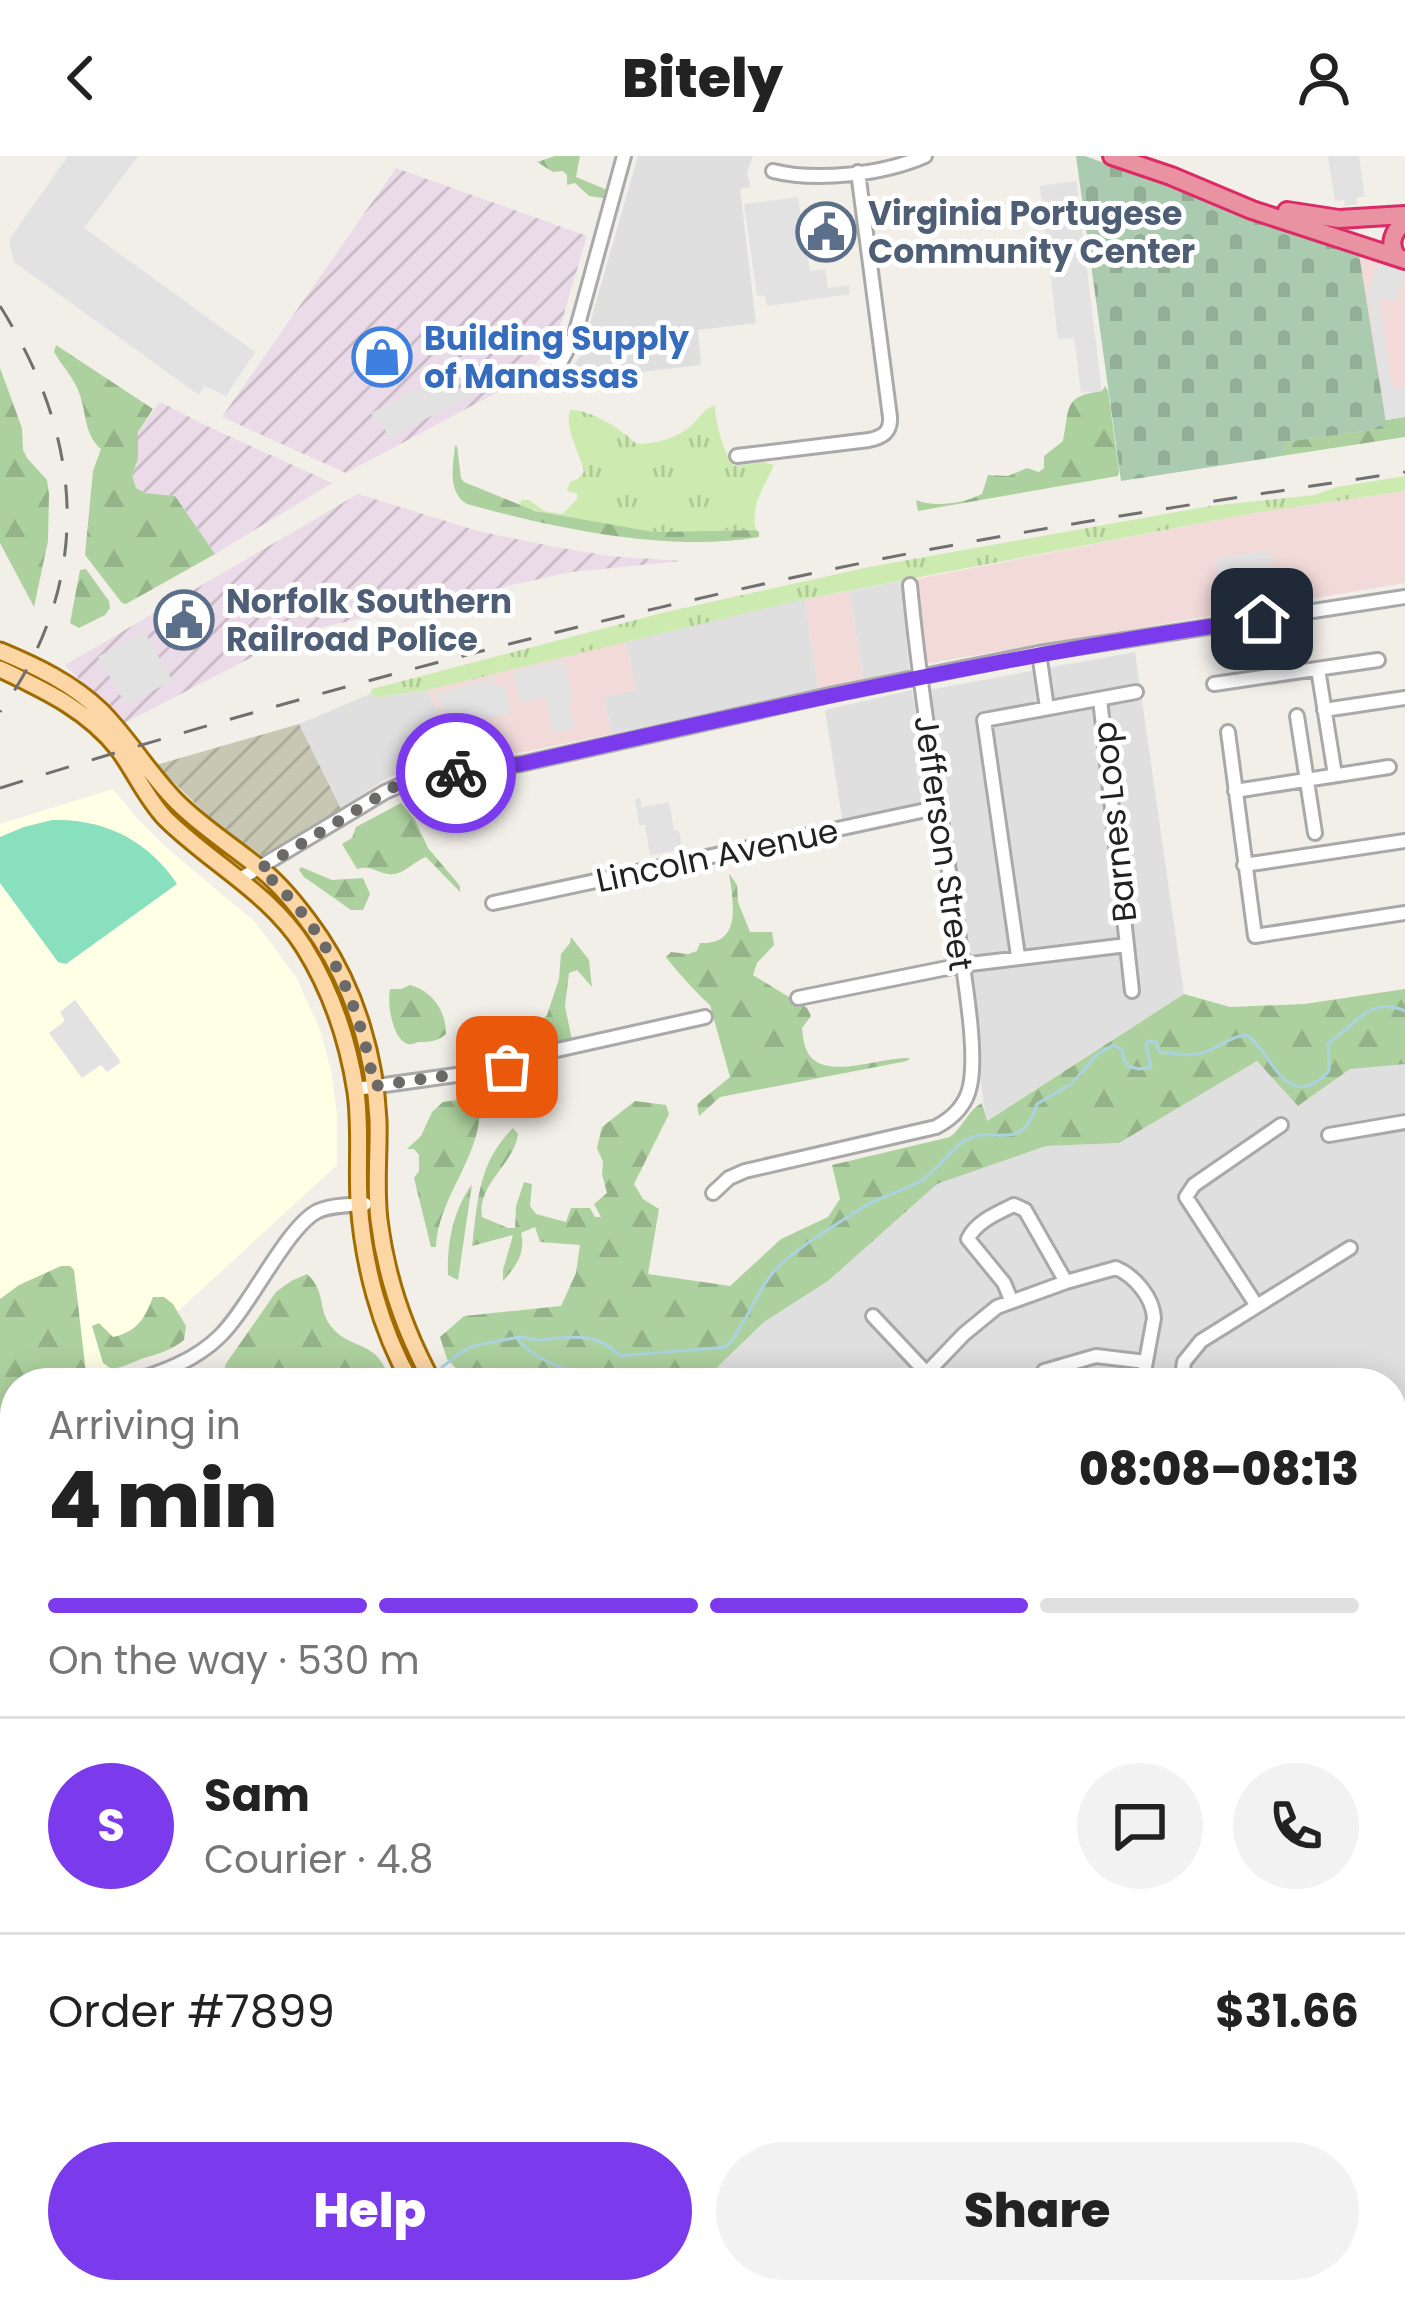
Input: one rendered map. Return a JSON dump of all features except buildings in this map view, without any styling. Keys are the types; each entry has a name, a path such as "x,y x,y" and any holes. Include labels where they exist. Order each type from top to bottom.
{"highway":[{"path":"1112,156 1152,162 1171,176 1252,210 1401,258"},
{"path":"1171,176 1317,218 1405,218"},
{"path":"1401,258 1393,250 1393,238 1405,218"}],"main road":[{"path":"0,651 31,663 99,710 189,814 260,869 305,917 332,956 365,1038 374,1086 378,1204 392,1287 426,1368"},
{"path":"0,669 63,700 89,719 119,751 166,818 263,899 299,941 325,983 339,1015 356,1089 359,1205 375,1294 404,1368"}],"street":[{"path":"558,367 574,335 624,156"},
{"path":"773,171 805,176 858,172 926,156"},
{"path":"737,456 869,440 888,430 858,172"},
{"name":"Jefferson Street","path":"713,1192 745,1171 936,1127 950,1120 965,1101 972,1060 962,965 910,585"},
{"path":"240,879 371,800 419,777 506,767 1039,653 1405,597"},
{"name":"Barnes Loop","path":"1039,653 1047,708"},
{"path":"1214,684 1378,660"},
{"path":"1318,669 1335,776"},
{"name":"Barnes Loop","path":"1018,956 984,720 1136,692"},
{"path":"1324,710 1405,698"},
{"name":"Barnes Loop","path":"1100,699 1132,991"},
{"path":"1297,716 1316,833"},
{"path":"1228,732 1252,932 1258,938 1405,914"},
{"path":"1235,791 1389,767"},
{"name":"Lincoln Avenue","path":"494,903 940,807"},
{"path":"1244,865 1405,841"},
{"name":"Barnes Loop","path":"797,998 1018,956 1127,945"},
{"path":"356,1089 499,1070 531,1056 705,1017"},
{"path":"1330,1135 1405,1122"},
{"path":"1257,1306 1186,1197 1194,1185 1281,1125"},
{"path":"170,1368 217,1340 233,1323 304,1220 325,1208 378,1204"},
{"path":"1011,1300 1004,1283 968,1239 988,1219 1014,1205 1025,1210 1066,1282"},
{"path":"1183,1368 1194,1347 1350,1248"},
{"path":"937,1368 987,1314 1011,1300 1109,1268 1124,1271 1154,1310 1145,1368"},
{"path":"873,1316 921,1368"},
{"path":"1054,1368 1096,1356 1146,1362"}],"shaded area":[{"path":"68,156 138,156 84,228 255,352 226,396 204,386 199,395 14,262 9,240"},
{"path":"638,156 753,156 747,173 751,187 740,189 756,323 698,330 701,365 563,381 580,356"},
{"path":"1328,156 1359,156 1365,196 1356,198 1357,204 1345,206 1344,200 1335,201"},
{"path":"396,168 587,236 560,327 533,368 509,386 346,473 222,417"},
{"path":"1076,181 1102,391 1081,393 1074,338 1058,339 1040,186"},
{"path":"798,197 810,271 825,269 828,288 849,285 850,294 767,306 765,295 757,296 744,204"},
{"path":"1359,254 1405,270 1405,417 1386,420"},
{"path":"1378,262 1405,271 1395,302 1379,297 1392,389 1405,387 1405,417 1386,420 1368,292"},
{"path":"446,374 456,392 465,388 470,396 389,438 371,413"},
{"path":"160,402 332,483 215,554 175,496 136,488 132,475 138,459 138,432"},
{"path":"1405,491 1405,583 924,664 917,579 1254,513"},
{"path":"358,494 478,531 550,546 682,561 571,572 327,626 279,643 123,724 65,665"},
{"path":"1271,550 1277,596 1223,604 1216,558"},
{"path":"902,581 909,670 863,679 849,591"},
{"path":"849,591 863,679 818,689 805,599"},
{"path":"805,599 818,689 612,734 604,697 636,690 625,641"},
{"path":"144,631 172,680 127,706 98,657"},
{"path":"625,641 636,690 604,697 612,734 463,760 427,690"},
{"path":"1135,652 1184,994 986,1121 928,690"},
{"path":"564,660 574,728 553,733 546,697 520,702 513,671"},
{"path":"493,678 495,687 505,685 511,713 474,720 481,755 465,758 435,694"},
{"path":"427,690 463,760 387,778 341,809 299,724 370,694"},
{"path":"912,690 929,801 923,808 843,824 825,710"},
{"path":"299,724 341,809 262,856 211,819 156,765"},
{"path":"113,789 169,850 255,922 296,977 321,1032 332,1075 337,1165 127,1358 104,1368 0,1368 0,824"},
{"path":"640,798 642,807 669,802 682,849 650,855 645,825 639,825 635,799"},
{"path":"75,1000 121,1062 107,1072 101,1065 82,1078 49,1033 65,1021 60,1012"},
{"path":"1405,1046 1405,1368 716,1368 764,1322 828,1281 937,1184 1046,1146 1119,1143 1258,1060 1298,1106 1350,1069"}],"green space":[{"path":"580,156 576,177 612,192 609,199 589,196 575,183 567,185 563,171 553,172 537,162"},
{"path":"1076,156 1359,254 1387,428 1285,442 1281,456 1121,481"},
{"path":"56,345 153,409 138,432 138,459 132,475 136,488 175,496 215,554 126,604 85,555 93,471 101,449 89,431 78,389 54,352"},
{"path":"0,368 22,428 23,450 47,480 49,494 48,541 34,607 0,543"},
{"path":"1105,386 1118,476 918,511 916,500 949,503 982,494 988,475 1008,476 1027,468 1039,472 1044,456 1063,441 1070,406 1080,396"},
{"path":"715,405 721,437 734,466 774,465 756,505 756,530 654,532 561,517 518,506 529,500 544,511 563,514 577,499 578,494 567,491 570,482 584,472 571,433 570,410 596,417 637,444 674,436"},
{"path":"1405,417 1405,437 1281,456 1284,442 1386,428 1386,420"},
{"path":"455,446 464,482 535,511 654,532 756,530 759,537 688,542 612,536 467,504 454,486"},
{"path":"1405,476 1405,491 1254,513 805,599 427,690 370,694 372,689 666,612 869,567"},
{"path":"86,569 110,608 79,628 70,623 80,570"},
{"path":"401,803 460,892 426,857 393,874 357,869 342,844 352,838 356,827"},
{"path":"52,820 90,823 124,835 153,856 177,884 66,964 58,962 0,883 0,837"},
{"path":"301,867 332,880 363,878 370,894 363,910 351,910 304,877"},
{"path":"729,873 750,932 772,932 774,945 757,963 753,975 807,1008 811,1016 802,1028 813,1059 837,1067 910,1058 907,1061 720,1097 699,1116 697,1104 730,1077 710,1005 666,957 671,952 697,951 700,943 714,942 729,929 733,908"},
{"path":"571,937 589,960 592,987 577,970 569,973 565,1006 572,1040 521,1049 516,1029 547,1015 559,979 561,954"},
{"path":"410,985 431,997 440,1010 446,1034 439,1039 409,1044 398,1036 390,1011 390,989"},
{"path":"1405,989 1405,1064 1350,1069 1298,1106 1257,1061 1119,1143 1046,1146 937,1184 828,1281 764,1322 716,1368 456,1368 447,1359 440,1337 464,1316 561,1306 576,1273 580,1245 540,1242 535,1227 521,1233 519,1259 503,1281 513,1235 472,1246 486,1169 513,1128 518,1134 515,1145 485,1194 482,1217 515,1228 524,1182 532,1184 530,1206 536,1214 566,1222 571,1208 590,1208 595,1217 601,1217 594,1204 607,1193 597,1148 602,1127 635,1101 666,1105 669,1114 634,1184 643,1199 659,1209 648,1274 730,1286 781,1239 828,1217 840,1199 832,1165 950,1137 982,1103 987,1121 1184,994 1230,1007 1304,1004"},
{"path":"479,1097 476,1136 445,1209 436,1247 431,1247 414,1178 419,1155 407,1149 443,1102"},
{"path":"472,1184 458,1280 448,1275 450,1239"},
{"path":"61,1266 74,1270 85,1368 0,1368 0,1299"},
{"path":"307,1274 317,1287 330,1325 371,1351 385,1368 225,1368 276,1292"},
{"path":"153,1297 164,1297 186,1326 184,1340 121,1367 103,1363 92,1326 99,1323 113,1337 128,1332 143,1318"}],"waterway":[{"path":"442,1367 469,1348 521,1337 592,1339 620,1356 726,1347 773,1272 791,1255 865,1206 924,1179 964,1141 1023,1129 1037,1104 1071,1084 1113,1045 1121,1049 1127,1066 1139,1069 1151,1067 1149,1041 1156,1042 1160,1052 1191,1055 1247,1035 1281,1076 1302,1087 1329,1071 1328,1043 1363,1015 1381,1007 1405,1011"},
{"path":"516,1337 545,1360 565,1368"}],"railway":[{"path":"0,306 49,407 62,458 67,509 64,560 52,611 31,662 0,712"},
{"path":"0,788 220,722 662,607 1015,534 1405,472"}],"way so far":[{"path":"456,773 419,777 394,787 260,869 305,917 332,956 365,1038 374,1086 507,1067"}],"place":[{"name":"Virginia Portugese Community Center","path":"826,232"},
{"name":"Building Supply of Manassas","path":"382,357"},
{"name":"Norfolk Southern Railroad Police","path":"184,620"}],"route":[{"path":"456,773 521,764 964,668 1262,619"}]}
